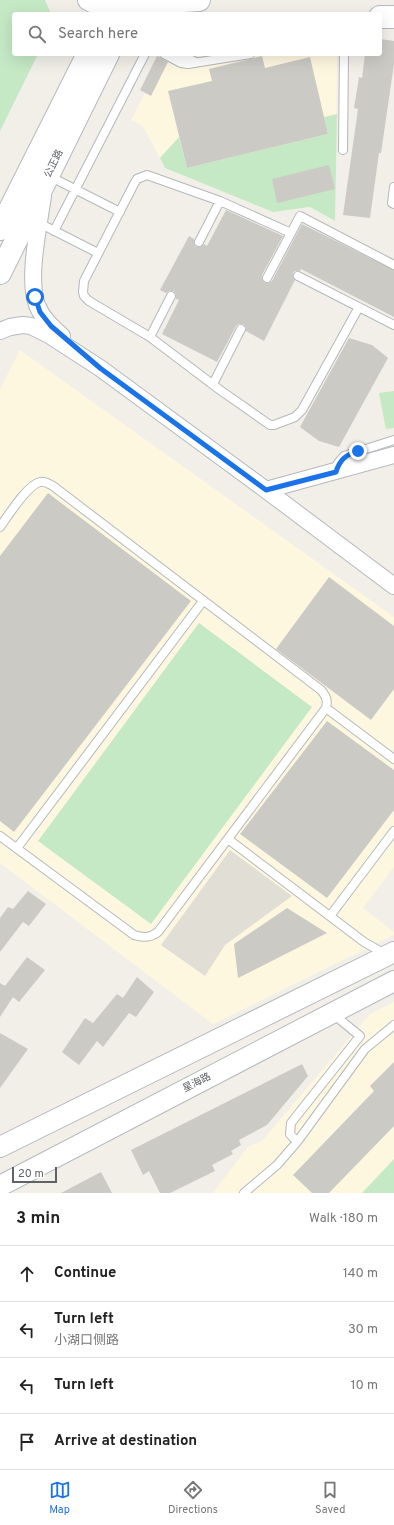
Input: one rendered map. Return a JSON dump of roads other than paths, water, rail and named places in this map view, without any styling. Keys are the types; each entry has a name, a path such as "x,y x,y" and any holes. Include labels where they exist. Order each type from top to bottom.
{"main road":[{"path":"121,8 199,0"},
{"path":"382,17 394,16"},
{"name":"公正路","path":"0,229 87,56"},
{"name":"公正路","path":"0,273 107,56"}],"street":[{"path":"88,0 121,8"},
{"path":"46,179 33,272 37,305 51,326 100,368"},
{"path":"0,330 16,326 31,326 49,335 100,368 394,586"},
{"path":"266,490 394,455"},
{"path":"0,1147 391,953"},
{"name":"星海路","path":"0,1186 394,981"}],"lane":[{"path":"54,231 144,56"},
{"path":"168,56 184,64 236,56"},
{"path":"183,56 196,62"},
{"path":"343,150 344,56"},
{"path":"291,232 220,201 147,175 137,179 98,253 84,281 84,296 89,301 150,337 270,425 295,417 302,410 359,307"},
{"path":"46,179 75,189 120,212"},
{"path":"394,187 392,203 394,204"},
{"path":"199,242 220,201"},
{"path":"267,278 276,265 300,216 394,265"},
{"path":"39,223 98,253"},
{"path":"298,276 394,325"},
{"path":"150,337 171,296"},
{"path":"213,384 241,329"},
{"path":"336,472 338,464 344,456 394,440"},
{"path":"0,527 27,491 34,485 40,482 53,486 321,690 328,701 326,708 158,932 153,936 146,937 134,935 0,836"},
{"path":"17,848 203,601"},
{"path":"326,708 394,759"},
{"path":"330,916 394,831"},
{"path":"228,839 364,942 391,953"},
{"path":"296,1142 290,1134 291,1122 360,1036 332,1013"},
{"path":"244,1193 277,1165 296,1142 365,1049 394,1025"}]}
